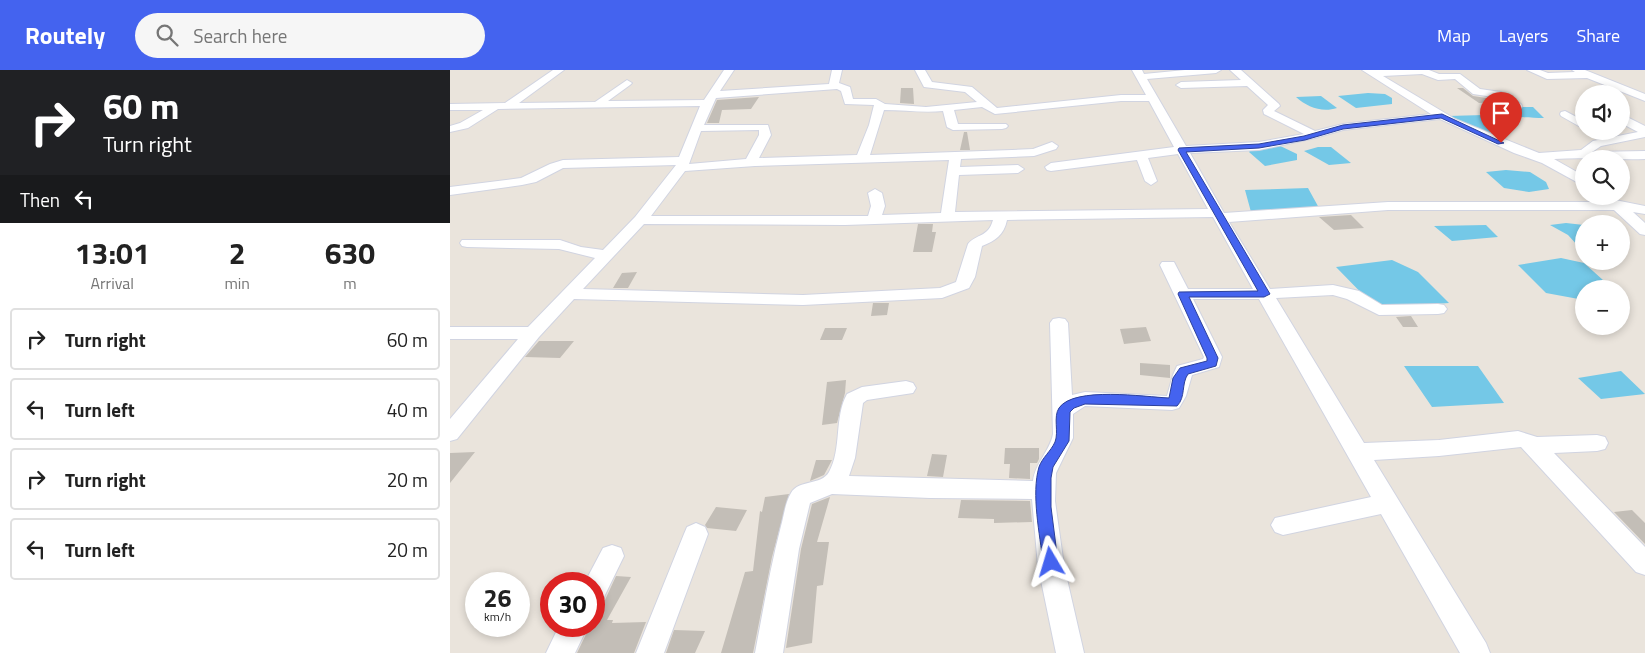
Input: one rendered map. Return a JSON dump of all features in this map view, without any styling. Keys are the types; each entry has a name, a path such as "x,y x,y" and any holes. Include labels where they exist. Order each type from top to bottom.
{"street":[{"path":"509,105 559,70"},
{"path":"450,432 533,333 640,220 682,164 710,99 729,70"},
{"path":"837,70 834,84 846,89 849,102 878,102 880,107 862,158"},
{"path":"920,70 928,85 968,89 977,95 984,104 995,110 1121,98 1151,98"},
{"path":"1216,70 1139,74 1264,294 1476,653"},
{"path":"1235,70 1275,106 1268,110 1268,112 1315,135"},
{"path":"1532,70 1547,76 1582,72 1645,98"},
{"path":"1370,72 1423,71 1438,76 1457,76 1477,92 1497,94 1517,106"},
{"path":"1370,72 1442,116 1518,150 1546,160 1575,177"},
{"path":"598,104 627,82"},
{"path":"1181,85 1249,83"},
{"path":"450,107 598,104 710,99 766,91 838,86"},
{"path":"759,103 766,91"},
{"path":"880,107 905,107 918,110 984,104"},
{"path":"450,129 464,126 497,105"},
{"path":"948,108 953,127 1002,126"},
{"path":"995,110 1012,154"},
{"path":"1565,114 1575,120"},
{"path":"1052,167 1182,150 1259,146 1315,135 1343,127 1442,116"},
{"path":"1630,124 1645,133"},
{"path":"697,128 764,127 766,130 765,135 750,163"},
{"path":"1588,150 1594,145 1607,141 1645,133"},
{"path":"450,191 531,179 556,165 563,164 750,163 1012,154 1034,152 1052,146"},
{"path":"1537,157 1575,154"},
{"path":"1141,155 1151,181"},
{"path":"1630,156 1645,155"},
{"path":"948,216 955,156"},
{"path":"953,171 1018,169"},
{"path":"874,220 878,206 875,194"},
{"path":"640,220 874,220 948,216 1219,215 1388,206 1616,206 1645,210"},
{"path":"1616,206 1645,231"},
{"path":"570,294 803,300 942,293 963,285 967,277 975,244 995,233 999,228 1000,216"},
{"path":"467,243 560,245 579,251 608,255"},
{"path":"1064,411 1070,404 1084,399 1172,403 1176,399 1179,378 1184,371 1212,363 1213,358 1168,265"},
{"path":"1183,294 1264,294 1333,290 1353,295 1379,310 1438,309"},
{"path":"1059,323 1064,411 1062,441 1046,466 1044,507 1053,580 1070,653"},
{"path":"450,333 533,333"},
{"path":"832,485 839,475 845,456 854,399 862,394 906,388"},
{"path":"1357,452 1439,448 1518,439 1526,440 1534,445 1645,564"},
{"path":"1534,445 1597,443"},
{"path":"770,653 786,549 796,508 804,494 832,485 930,489 1044,490"},
{"path":"1283,525 1388,503"},
{"path":"650,653 696,534"},
{"path":"604,572 612,556"},
{"path":"560,653 568,637"}],"water":[{"path":"1368,93 1385,94 1392,98 1392,104 1356,108 1338,96"},
{"path":"1321,96 1337,108 1326,110 1315,108 1305,104 1296,97"},
{"path":"1497,107 1533,107 1544,118 1513,115"},
{"path":"1484,115 1506,130 1482,133 1448,116"},
{"path":"1274,143 1297,154 1297,160 1265,166 1249,152 1255,145"},
{"path":"1318,147 1331,147 1351,163 1329,165 1304,151"},
{"path":"1506,170 1530,172 1546,182 1549,189 1529,192 1504,188 1486,172"},
{"path":"1308,188 1319,208 1251,212 1245,190"},
{"path":"1575,224 1575,243 1568,235 1550,225"},
{"path":"1486,225 1498,237 1452,241 1434,226"},
{"path":"1561,258 1575,261 1575,270 1592,270 1603,280 1575,280 1575,298 1546,293 1518,265"},
{"path":"1392,260 1418,272 1449,303 1376,308 1336,267"},
{"path":"1404,366 1478,366 1504,403 1432,407"},
{"path":"1621,371 1645,394 1601,399 1578,378"}],"building":[{"path":"901,88 913,88 914,104 900,103"},
{"path":"1457,88 1463,88 1473,96 1500,102 1479,103"},
{"path":"759,97 751,109 722,110 719,123 707,123 717,100"},
{"path":"964,132 967,132 970,150 960,150"},
{"path":"1351,215 1364,228 1334,230 1319,217"},
{"path":"918,224 933,224 932,232 936,232 932,252 913,252"},
{"path":"637,272 628,288 613,288 622,273"},
{"path":"873,303 889,303 887,315 871,316"},
{"path":"1411,316 1418,327 1403,327 1396,317"},
{"path":"1146,327 1151,341 1124,344 1120,329"},
{"path":"825,328 847,328 842,340 820,340"},
{"path":"539,341 574,341 560,358 525,357"},
{"path":"1140,363 1170,365 1170,378 1140,375"},
{"path":"846,380 845,393 837,423 822,425 827,382"},
{"path":"1005,448 1039,448 1037,463 1030,463 1030,479 1009,478 1010,464 1004,464"},
{"path":"475,452 450,483 450,453"},
{"path":"932,454 947,455 943,477 927,476"},
{"path":"816,460 832,460 824,475 810,481"},
{"path":"789,494 772,557 753,653 721,653 745,572 753,571 760,511 762,512 765,497"},
{"path":"830,497 817,542 829,542 823,585 817,586 812,643 786,648 801,549 812,504"},
{"path":"961,500 1030,501 1032,522 994,523 994,519 958,518"},
{"path":"716,507 747,510 736,531 707,528 705,525"},
{"path":"1632,510 1645,523 1645,544 1614,512"},
{"path":"616,576 631,577 607,620 613,620 612,623 646,622 634,653 577,653 585,637 605,637 605,600"},
{"path":"674,630 705,631 695,653 666,653"}],"route":[{"path":"1051,562 1044,507 1044,478 1046,466 1062,441 1064,411 1070,404 1084,399 1172,403 1176,399 1179,378 1184,371 1212,363 1213,358 1183,294 1264,294 1182,150 1259,146 1305,138 1343,127 1442,116 1501,143"}]}
